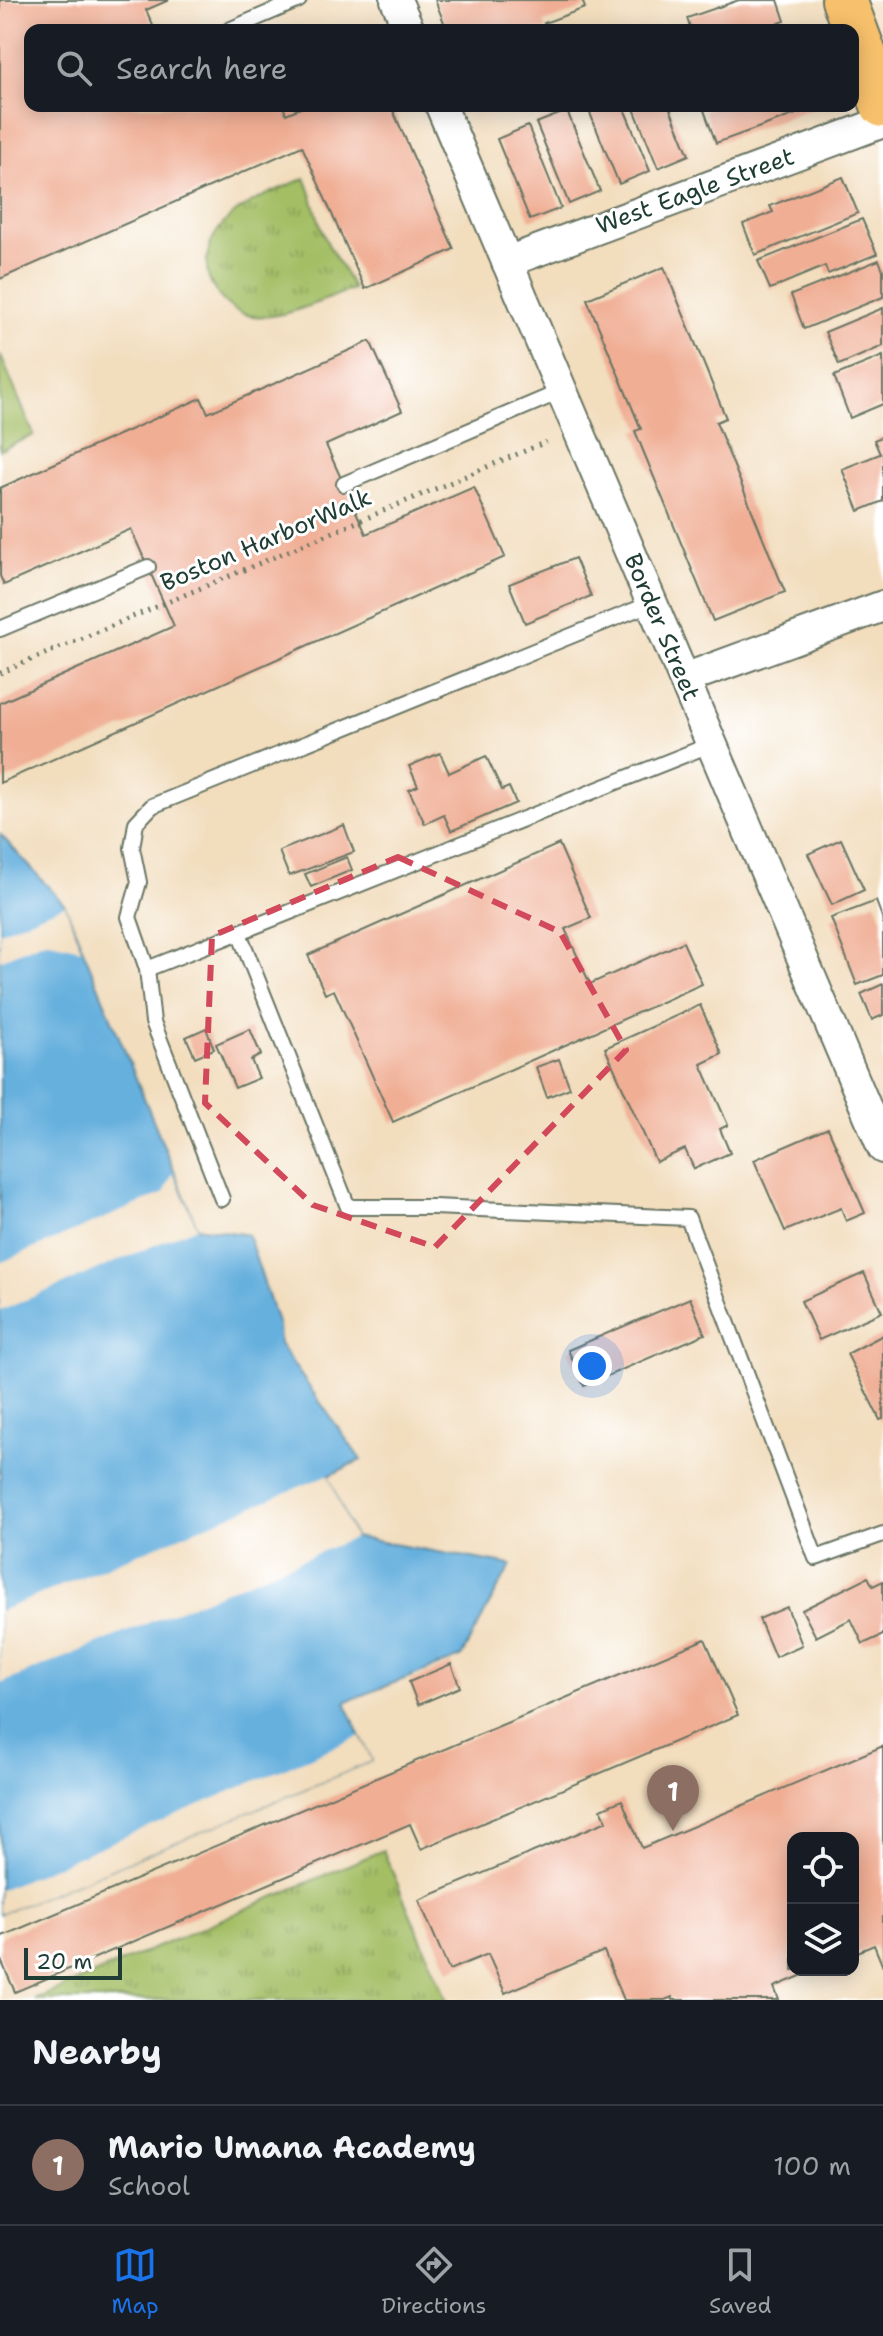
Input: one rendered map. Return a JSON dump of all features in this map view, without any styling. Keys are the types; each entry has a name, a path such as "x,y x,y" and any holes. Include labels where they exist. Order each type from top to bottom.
{"main road":[{"path":"844,0 853,24"},
{"path":"859,40 883,105"}],"street":[{"path":"396,0 406,24"},
{"name":"Border Street","path":"444,112 883,1148"},
{"name":"West Eagle Street","path":"507,262 883,122"},
{"path":"684,679 883,606"}],"lane":[{"path":"243,24 299,0"},
{"path":"344,484 562,391"},
{"path":"0,629 148,567"},
{"path":"222,1199 153,1022 147,969 129,917 139,882 132,848 136,823 152,806 652,603"},
{"path":"147,969 712,744"},
{"path":"239,933 348,1207 434,1207 688,1218 816,1558 883,1534"}],"path":[{"name":"Boston HarborWalk","path":"0,673 546,442"}],"highlighted area":[{"path":"398,857 560,932 626,1050 435,1247 313,1205 205,1103 212,936"}],"green space":[{"path":"305,178 325,238 353,289 303,308 264,317 247,315 230,307 214,289 207,271 211,243 219,229 243,207"},
{"path":"0,354 34,435 0,450"},
{"path":"383,1850 447,2000 34,2000"}],"water":[{"path":"0,834 65,905 197,1227 248,1235 278,1325 279,1344 361,1460 328,1476 354,1537 511,1565 461,1657 345,1702 372,1761 0,1914"}],"pier":[{"path":"65,905 81,949 45,941 0,960 0,932"},
{"path":"173,1173 197,1227 0,1311 0,1263 164,1193"},
{"path":"328,1475 354,1538 0,1684 0,1611"},
{"path":"360,1736 372,1761 0,1914 0,1890"}],"building":[{"path":"0,0 169,0 146,10 152,24 24,24 24,112 394,112 454,249 365,289 302,146 0,279"},
{"path":"435,0 582,0 585,8 544,24 445,24"},
{"path":"739,0 778,0 785,21 776,24 689,24 687,18"},
{"path":"567,112 600,191 569,204 536,123"},
{"path":"589,112 625,112 650,171 619,184"},
{"path":"635,112 671,112 689,155 658,168"},
{"path":"705,112 801,112 716,143"},
{"path":"528,126 561,208 530,220 497,139"},
{"path":"843,177 858,213 755,255 743,224 773,212 770,206"},
{"path":"862,219 877,254 828,274 825,266 770,289 758,261"},
{"path":"879,260 883,270 883,297 804,329 791,295"},
{"path":"664,267 726,418 716,422 785,592 713,621 635,431 641,429 587,299"},
{"path":"883,308 883,346 839,365 825,332"},
{"path":"370,341 402,411 326,445 366,534 474,487 505,557 0,783 0,703 174,626 131,529 4,585 0,576 0,488 201,398 208,413"},
{"path":"883,356 883,404 850,418 834,376"},
{"path":"883,436 883,501 859,511 842,469 880,454 874,440"},
{"path":"575,558 591,596 525,623 509,584"},
{"path":"440,753 449,773 486,756 502,790 509,787 516,803 451,831 444,815 425,824 409,790 418,786 409,766"},
{"path":"344,825 354,852 289,876 279,851"},
{"path":"841,839 864,890 832,905 808,854"},
{"path":"559,844 591,918 565,929 590,984 683,942 702,984 393,1122 334,990 325,994 308,955"},
{"path":"347,857 352,870 311,887 305,874"},
{"path":"876,901 883,920 883,975 857,985 831,918"},
{"path":"883,984 883,1015 872,1020 861,994"},
{"path":"700,1005 722,1054 701,1064 728,1125 720,1129 730,1153 694,1169 685,1149 656,1162 605,1048"},
{"path":"206,1028 214,1049 195,1057 186,1037"},
{"path":"250,1029 261,1055 251,1060 259,1078 235,1088 216,1044"},
{"path":"559,1059 570,1088 547,1097 536,1067"},
{"path":"828,1128 865,1213 846,1221 841,1208 785,1231 754,1160"},
{"path":"864,1273 882,1312 819,1340 801,1301"},
{"path":"690,1298 705,1334 584,1386 568,1350"},
{"path":"883,1335 883,1419 880,1420 847,1354"},
{"path":"868,1577 873,1586 883,1581 883,1635 863,1644 851,1619 816,1637 802,1610"},
{"path":"787,1607 802,1645 775,1657 759,1619"},
{"path":"705,1639 738,1715 421,1849 410,1824 15,1992 0,1958 0,1937"},
{"path":"451,1664 460,1687 418,1705 409,1682"},
{"path":"883,1746 883,1967 874,1945 859,1951 859,1832 787,1832 787,1976 801,1976 774,1987 779,2000 673,2000 672,1997 665,2000 624,2000 604,1951 505,1993 488,1954 449,1970 419,1900 607,1821 601,1809 622,1800 642,1848"}],"place":[{"name":"Mario Umana Academy","path":"673,1831"}]}
